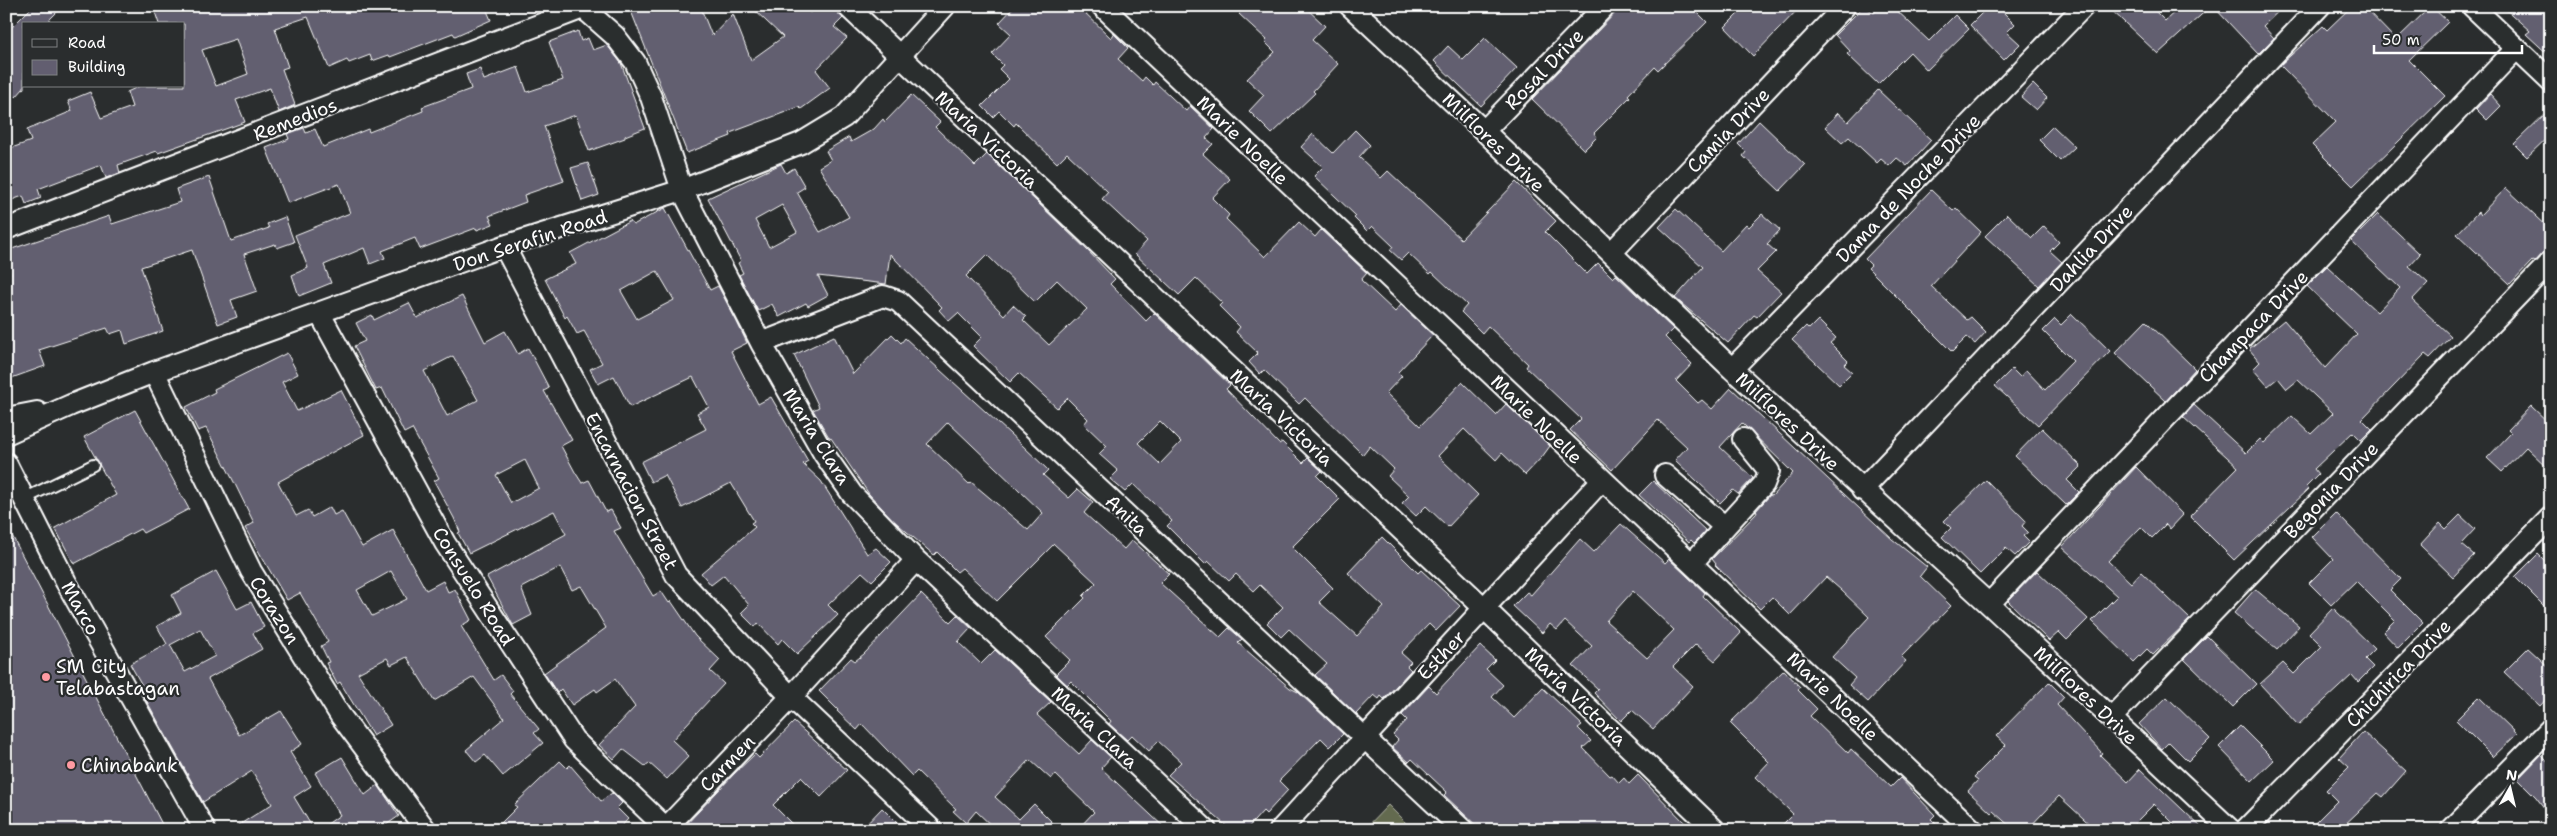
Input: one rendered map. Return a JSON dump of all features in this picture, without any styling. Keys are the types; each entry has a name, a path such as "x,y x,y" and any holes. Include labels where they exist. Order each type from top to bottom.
{"street":[{"name":"Maria Victoria","path":"847,6 1485,609 1715,830"},
{"name":"Don Serafin Road","path":"6,434 71,405 154,372 320,314 504,246 682,190 801,143 844,117 946,6"},
{"name":"Marie Noelle","path":"1102,6 1602,480 1693,562 1973,830"},
{"name":"Rosal Drive","path":"1484,131 1605,6"},
{"name":"Camia Drive","path":"1611,253 1845,6"},
{"name":"Dama de Noche Drive","path":"1732,369 2084,6"},
{"name":"Dahlia Drive","path":"1862,490 2320,6"},
{"path":"2472,6 2551,81"},
{"name":"Maria Clara","path":"582,7 615,36 635,62 651,97 682,190 761,343 824,454 852,494 916,560 1206,830"},
{"name":"Remedios","path":"6,229 582,7"},
{"name":"Milflores Drive","path":"1355,8 1732,369 1862,490 1989,604 2231,830"},
{"name":"Champaca Drive","path":"1989,604 2516,49"},
{"name":"Encarnacion Street","path":"504,246 676,575 791,697 932,830"},
{"name":"Begonia Drive","path":"2111,718 2551,261"},
{"name":"Anita","path":"761,343 883,296 898,301 1365,736 1463,830"},
{"name":"Consuelo Road","path":"320,314 445,544 574,740 666,829"},
{"name":"Corazon","path":"154,372 251,571 340,715 426,830"},
{"name":"Don Serafin Road","path":"6,418 71,405"},
{"path":"1693,562 1764,484 1769,471 1743,439"},
{"name":"Marco","path":"6,463 66,582 205,830"},
{"path":"1665,475 1725,527"},
{"name":"Esther","path":"1280,830 1602,480"},
{"name":"Chichirica Drive","path":"2245,830 2551,517"},
{"name":"Carmen","path":"666,829 791,697 916,560"},
{"path":"2451,830 2551,728"}],"lane":[{"path":"24,499 93,465"}],"green space":[{"path":"1388,805 1413,830 1364,830"}],"building":[{"path":"33,6 63,6 47,22 22,22 22,88 24,88 16,97 6,88 6,33"},
{"path":"153,6 485,6 491,20 455,36 453,33 390,57 389,55 372,61 370,55 349,63 347,60 329,68 308,17 275,28 288,67 282,69 295,105 279,112 270,88 236,100 245,122 118,165 120,173 106,178 101,165 38,189 41,198 26,204 23,196 6,202 6,150 31,141 27,130 72,111 68,101 90,92 101,118 132,107 127,92 136,88 185,88 185,22 158,22","holes":["236,39 248,74 216,86 202,50"]},
{"path":"629,6 700,6 712,36 733,14 751,60 783,37 750,6 803,6 810,13 816,6 835,6 843,18 834,27 847,38 816,70 830,88 801,109 799,107 730,133 731,136 687,153"},
{"path":"1015,6 1078,6 1111,38 1114,34 1128,48 1118,59 1142,81 1145,77 1153,85 1155,82 1186,111 1190,106 1214,129 1206,138 1213,144 1203,154 1230,179 1212,198 1229,215 1226,219 1265,257 1299,222 1315,237 1321,230 1367,273 1361,280 1395,312 1401,305 1433,335 1398,372 1402,376 1386,393 1420,426 1462,382 1496,415 1506,404 1550,446 1542,457 1525,475 1502,453 1496,460 1464,429 1438,456 1478,495 1448,527 1426,506 1416,516 1402,503 1409,496 1388,476 1394,469 1370,446 1363,455 1305,398 1299,404 1264,370 1260,374 1249,362 1258,353 1236,332 1240,327 1219,306 1222,303 1196,278 1179,295 1135,254 1147,241 1102,199 1108,192 1067,153 1057,163 1016,123 1014,126 999,111 993,117 982,106 1009,79 999,69 1003,65 992,54 1011,34 999,23"},
{"path":"1247,6 1304,6 1325,26 1312,40 1338,64 1313,91 1315,93 1272,134 1249,111 1264,95 1247,79 1275,52 1265,42 1267,40 1239,14"},
{"path":"1622,6 1691,6 1707,22 1658,70 1655,67 1628,95 1630,97 1594,133 1597,137 1584,150 1532,99"},
{"path":"1746,6 1801,6 1753,56 1725,27"},
{"path":"1864,6 1874,13 1881,6 1892,6 1929,41 1955,15 1969,29 1927,70 1910,52 1878,84 1847,54 1850,51 1835,35"},
{"path":"1989,6 1997,6 2015,24 2007,32 2020,44 2004,60 1970,25"},
{"path":"2107,6 2150,6 2165,21 2181,6 2211,6 2158,54"},
{"path":"2213,6 2284,6 2263,26 2274,38 2258,54"},
{"path":"2352,6 2363,6 2396,40 2431,6 2448,22 2409,60 2445,96 2353,186 2312,145 2336,122 2280,65 2323,26 2327,30"},
{"path":"2502,6 2551,6 2551,57 2526,34 2530,31"},
{"path":"578,31 581,41 588,38 593,50 607,45 621,63 645,128 625,136 625,138 589,151 576,115 544,126 564,181 524,195 526,202 489,216 493,224 477,230 476,228 420,249 415,238 382,251 385,258 370,264 364,248 324,265 331,283 299,296 292,275 308,268 295,235 350,213 339,184 288,203 266,148 289,139 287,134 304,128 306,133 315,129 323,147 368,129 369,132 423,111 422,107 471,89 466,74 480,69 484,80 518,67 527,92 563,80 549,42"},
{"path":"1485,38 1517,68 1481,106 1434,61 1448,46 1463,60"},
{"path":"2033,84 2047,98 2036,110 2021,97"},
{"path":"1878,90 1931,140 1907,166 1897,158 1889,166 1881,159 1877,163 1849,137 1842,143 1825,127 1838,113 1848,122"},
{"path":"2490,94 2501,106 2487,120 2476,109"},
{"path":"911,95 940,122 935,127 975,166 987,154 1115,279 1110,284 1146,321 1154,313 1230,385 1226,389 1279,444 1282,442 1303,463 1308,458 1322,471 1317,476 1340,499 1292,547 1333,588 1319,602 1357,636 1384,607 1348,573 1382,537 1418,573 1421,570 1460,606 1436,631 1429,624 1401,653 1411,662 1407,666 1411,670 1384,699 1381,696 1379,699 1374,695 1356,714 1315,675 1327,664 1289,629 1281,637 1267,623 1283,607 1260,585 1254,591 1236,574 1229,581 1208,561 1205,564 1167,526 1172,521 1133,484 1125,492 1110,479 1118,471 1099,454 1107,446 1084,424 1088,419 1067,398 1057,408 1019,373 1010,382 973,346 982,337 958,313 949,321 939,310 942,307 890,254 886,284 818,276 828,295 808,306 806,303 779,317 772,304 758,311 739,275 743,273 738,263 741,261 708,198 781,164 786,173 794,168 805,187 797,192 820,232 849,217 819,167 831,160 826,151 849,137 851,142 874,129 883,119 885,122","holes":["782,205 797,232 769,247 755,220","987,255 1035,302 1057,280 1087,309 1049,345 1023,320 1026,317 1013,305 1004,315 966,276","1160,421 1181,442 1160,464 1138,443"]},
{"path":"2551,108 2551,134 2527,157 2514,144"},
{"path":"1759,121 1805,165 1780,191 1743,156 1746,152 1738,144"},
{"path":"2053,126 2075,147 2060,161 2039,140"},
{"path":"1355,130 1370,145 1359,157 1381,178 1388,171 1461,239 1516,182 1556,221 1545,232 1587,274 1598,263 1613,278 1616,275 1673,329 1665,337 1692,364 1676,381 1698,403 1702,400 1712,409 1731,388 1892,539 1927,567 1920,576 1951,606 1901,657 1906,661 1868,702 1849,685 1855,678 1832,657 1869,617 1841,590 1826,577 1790,615 1772,597 1760,609 1715,565 1712,559 1757,513 1756,511 1770,495 1772,496 1793,473 1742,423 1720,447 1753,478 1738,494 1733,490 1720,503 1675,460 1687,447 1658,420 1612,470 1570,430 1581,419 1526,367 1528,364 1488,326 1482,333 1461,312 1467,305 1432,272 1430,274 1408,253 1401,260 1390,250 1393,246 1372,226 1367,231 1354,218 1356,216 1314,176 1323,167 1301,147 1313,134 1333,153"},
{"path":"588,163 599,195 582,201 571,168"},
{"path":"209,177 231,241 269,228 267,224 285,217 294,242 277,248 275,244 244,254 257,291 231,300 237,317 218,324 192,250 141,267 163,331 126,344 122,330 110,334 107,328 39,350 45,366 6,380 6,275 11,274 6,260 6,251 109,216 112,224 180,202 176,189"},
{"path":"2506,188 2551,230 2551,249 2543,252 2534,262 2532,261 2510,284 2457,234 2478,212 2480,215"},
{"path":"1931,190 1953,211 1956,208 1981,232 1931,286 1967,320 1971,317 1986,332 1975,344 1967,337 1952,352 1868,268 1871,265 1865,259"},
{"path":"665,208 710,290 718,286 747,343 731,351 758,404 771,397 808,461 803,464 821,481 867,554 876,548 891,562 872,581 862,572 828,605 838,615 797,654 782,639 778,644 758,623 755,627 741,613 749,605 724,575 711,585 701,573 755,527 751,523 754,521 731,483 682,508 665,475 651,482 641,462 706,429 697,413 709,407 693,377 630,407 614,376 598,384 590,369 602,363 584,331 577,334 567,316 565,318 545,279 576,264 570,253 630,221 633,225","holes":["657,271 674,300 637,319 621,291"]},
{"path":"1676,209 1721,251 1746,224 1749,227 1762,214 1780,230 1767,244 1776,252 1757,271 1781,292 1757,317 1754,315 1728,343 1675,298 1703,267 1659,227"},
{"path":"2007,214 2032,238 2044,226 2059,242 2050,251 2062,262 2039,286 1985,236"},
{"path":"2378,214 2420,254 2409,266 2428,283 2412,300 2451,336 2430,358 2425,354 2362,419 2372,429 2361,440 2353,432 2314,469 2318,474 2306,486 2309,489 2234,560 2190,516 2238,467 2183,417 2194,405 2246,453 2260,439 2264,443 2292,416 2311,434 2333,413 2298,380 2287,389 2278,378 2268,386 2253,369 2260,362 2249,349 2284,320 2325,368 2357,334 2307,286 2327,266 2377,312 2400,288 2351,241"},
{"path":"462,296 485,342 505,331 518,354 528,348 549,388 544,391 572,440 561,446 575,472 582,483 589,480 606,512 611,510 621,528 614,531 653,596 661,591 669,603 671,601 695,636 720,660 710,671 724,684 672,740 689,756 667,779 649,763 645,766 623,749 614,759 599,745 635,707 615,679 597,692 595,689 572,705 561,689 557,693 544,673 606,628 581,586 572,590 560,567 521,588 532,615 513,625 487,577 566,534 554,511 469,553 458,533 460,532 454,518 434,481 439,478 412,429 404,433 382,388 376,390 354,346 365,341 356,323 372,315 374,320 409,303 417,318","holes":["453,356 478,400 447,416 424,371","525,460 539,488 511,503 496,475"]},
{"path":"2072,314 2110,351 2038,425 1995,386 2012,369 2020,377 2026,370 2045,390 2073,361 2043,331 2055,319 2061,325"},
{"path":"1818,320 1836,338 1830,343 1848,361 1844,365 1852,372 1839,385 1792,340 1806,326 1809,329"},
{"path":"2146,321 2195,369 2166,401 2115,353"},
{"path":"892,334 901,343 905,338 1048,470 1043,475 1069,498 1078,489 1093,502 1084,513 1124,549 1132,540 1169,574 1160,583 1220,637 1229,628 1242,639 1238,643 1290,688 1298,692 1343,734 1330,747 1321,738 1279,781 1288,790 1266,814 1263,811 1246,830 1231,830 1168,775 1181,762 1158,741 1149,751 1132,735 1127,740 1109,724 1111,721 1071,681 1067,685 1056,674 1070,660 1046,637 1085,598 1083,596 1096,583 1054,544 997,601 962,568 957,572 937,552 934,555 893,520 869,494 830,439 813,410 819,407 794,355 834,336 853,374","holes":["948,422 1043,513 1028,530 971,482 969,484 927,444"]},
{"path":"287,353 298,374 282,382 297,411 341,390 364,435 278,482 296,516 308,510 312,517 330,507 334,515 342,511 362,547 393,530 426,590 443,581 448,592 455,589 471,620 461,626 494,680 501,675 513,691 510,694 539,729 534,733 543,743 503,776 485,755 476,762 466,750 504,718 474,677 434,701 407,657 391,665 387,658 358,673 391,725 373,736 340,682 337,684 326,663 329,662 321,646 328,642 300,593 287,600 245,528 254,523 235,484 206,428 198,431 186,407 215,392 214,389","holes":["391,571 407,599 372,616 357,590"]},
{"path":"2531,406 2551,425 2551,471 2526,447 2502,472 2487,458 2511,433 2508,430"},
{"path":"135,410 189,509 143,533 140,529 74,564 55,528 116,495 84,437"},
{"path":"2042,428 2081,466 2067,480 2079,492 2066,505 2015,456"},
{"path":"2136,467 2183,515 2170,529 2166,524 2152,538 2141,527 2108,561 2131,583 2141,572 2190,619 2153,655 2147,649 2134,662 2092,621 2117,596 2062,547"},
{"path":"1986,480 2026,521 2022,526 2028,532 2023,536 2029,542 2015,556 2006,548 1980,574 1942,537 1951,528 1944,521"},
{"path":"1653,481 1706,531 1694,543 1691,540 1689,542 1639,495"},
{"path":"2336,513 2401,579 2390,590 2423,623 2398,648 2383,632 2395,620 2356,581 2331,605 2309,583 2333,559 2312,537"},
{"path":"2460,515 2475,529 2461,544 2474,555 2453,577 2420,545 2440,523 2446,529"},
{"name":"SM City Telabastagan","path":"6,524 165,830 6,830"},
{"path":"1621,524 1665,563 1669,559 1705,593 1703,596 1741,633 1715,661 1696,644 1673,667 1693,686 1653,729 1632,710 1621,721 1594,693 1598,689 1573,666 1592,646 1565,621 1557,630 1550,624 1542,633 1513,606 1527,592 1531,595 1580,539 1594,552","holes":["1633,591 1674,630 1647,658 1606,621"]},
{"path":"2538,554 2551,567 2551,613 2515,577"},
{"path":"216,571 237,609 251,602 264,627 253,633 262,649 208,679 239,735 281,711 302,744 290,752 311,786 294,797 314,830 231,830 272,804 252,771 203,802 140,689 143,687 130,664 167,644 157,626 181,613 172,595","holes":["200,629 215,656 185,672 170,645"]},
{"path":"2037,571 2088,619 2067,640 2059,632 2049,641 2008,601"},
{"path":"2255,589 2299,626 2277,650 2234,613"},
{"path":"921,594 950,622 957,615 971,628 958,642 981,664 995,650 1051,702 1037,715 1079,754 1092,740 1111,757 1101,768 1167,830 1077,830 1094,812 1055,774 1051,779 1030,760 995,797 1019,819 1034,804 1060,830 996,830 976,811 966,823 953,811 956,809 917,771 912,776 862,724 857,730 837,711 819,691 851,658 855,661 864,654"},
{"path":"2333,608 2375,649 2365,659 2373,667 2358,682 2352,675 2298,725 2260,684 2283,663 2294,674 2322,646 2309,633"},
{"path":"2207,636 2256,684 2233,707 2184,659"},
{"path":"1480,646 1495,660 1486,669 1503,685 1492,697 1514,718 1543,688 1582,725 1578,728 1591,741 1583,748 1610,776 1612,775 1619,783 1624,778 1629,784 1638,775 1692,830 1481,830 1444,795 1447,792 1412,759 1409,762 1392,747 1398,740 1393,735 1407,720 1402,715 1429,686 1436,693"},
{"path":"2528,648 2551,669 2551,694 2540,706 2504,672"},
{"path":"1784,670 1800,687 1798,690 1817,709 1810,716 1848,753 1851,749 1891,787 1900,778 1935,815 1931,819 1942,830 1777,830 1793,814 1755,777 1769,762 1730,723"},
{"path":"2049,682 2064,697 2057,705 2102,753 2100,755 2128,782 2140,769 2204,830 2180,830 2154,804 2128,830 2096,830 2059,796 2027,830 2014,830 1993,811 1991,813 1968,791 1978,780 1974,777 2006,745 1996,736"},
{"path":"2167,697 2210,739 2188,761 2169,742 2162,749 2139,724"},
{"path":"2479,697 2517,734 2493,757 2456,720"},
{"path":"794,722 847,770 821,797 801,777 773,805 798,830 681,830 734,774 755,754 759,758"},
{"path":"2240,726 2274,760 2252,781 2219,747"},
{"path":"2363,732 2406,771 2383,797 2378,793 2339,830 2308,830 2337,801 2326,790 2349,767 2339,758"},
{"path":"2541,755 2551,765 2551,817 2536,797 2518,779"},
{"path":"342,757 365,795 378,785 399,816 379,830 319,830 340,815 315,773"},
{"path":"560,761 567,768 570,765 601,801 612,793 622,803 617,808 628,819 618,830 494,830 517,807 514,805"},
{"path":"882,808 904,830 861,830"}],"place":[{"name":"SM City Telabastagan","path":"46,677"},
{"name":"Chinabank","path":"71,765"}]}
